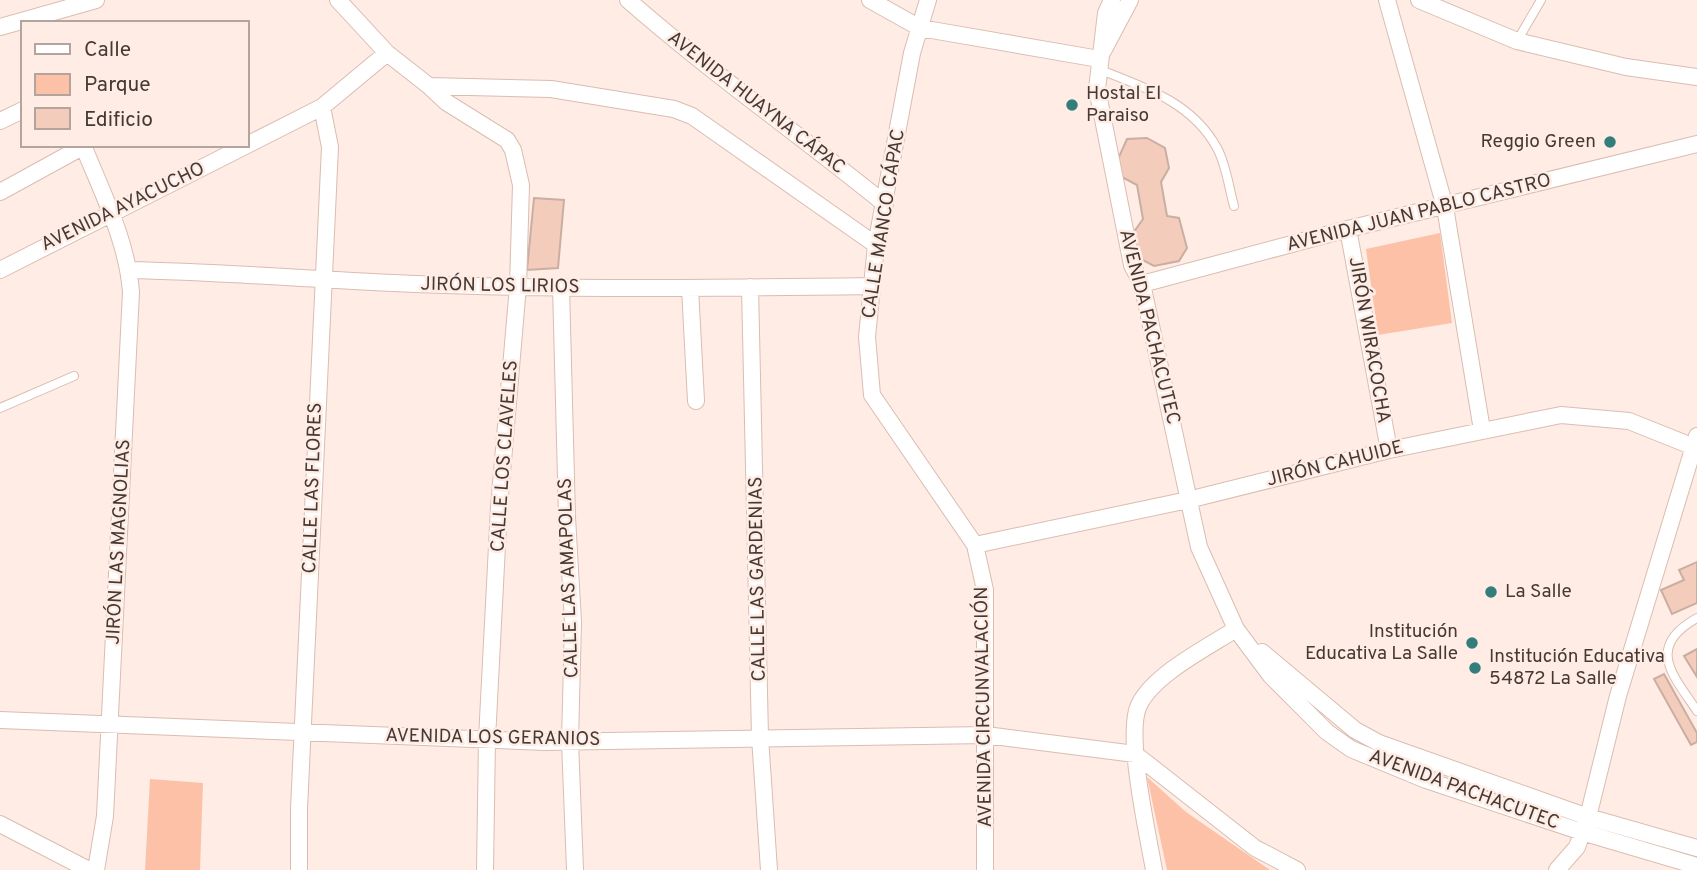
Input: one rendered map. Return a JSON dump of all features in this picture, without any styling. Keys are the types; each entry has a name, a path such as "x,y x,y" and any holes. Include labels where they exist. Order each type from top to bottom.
{"street":[{"path":"24,21 96,0"},
{"path":"338,0 387,53 429,86 551,89 674,109 709,127 876,245"},
{"name":"AVENIDA HUAYNA CÁPAC","path":"628,0 684,49 795,131 885,204"},
{"path":"870,0 920,27 1098,64 1130,0"},
{"name":"CALLE MANCO CÁPAC","path":"928,0 912,53 876,245 867,337 872,395 975,545"},
{"name":"AVENIDA PACHACUTEC","path":"1112,0 1106,13 1097,89 1110,158 1132,265 1142,284 1199,547 1236,629 1271,676 1327,732 1351,749 1426,780 1585,825 1697,848"},
{"path":"1387,0 1445,207 1482,430"},
{"path":"1419,0 1517,41 1626,67 1697,77"},
{"path":"0,27 21,22"},
{"name":"AVENIDA AYACUCHO","path":"248,144 322,107 387,53"},
{"name":"CALLE LOS CLAVELES","path":"429,86 446,102 507,140 513,150 521,185 518,286 499,507 487,740 485,870"},
{"name":"CALLE LAS FLORES","path":"299,870 321,278 330,147 322,107"},
{"path":"0,121 21,111"},
{"name":"AVENIDA JUAN PABLO CASTRO","path":"1142,284 1348,229 1697,144"},
{"path":"0,192 82,147"},
{"name":"JIRÓN LAS MAGNOLIAS","path":"84,147 113,215 129,270 126,396 105,816 96,870"},
{"name":"AVENIDA AYACUCHO","path":"0,270 243,147"},
{"name":"JIRÓN WIRACOCHA","path":"1348,229 1389,450"},
{"name":"JIRÓN LOS LIRIOS","path":"129,270 561,287 872,286"},
{"name":"CALLE LAS AMAPOLAS","path":"561,287 567,517 573,622 570,741 575,870"},
{"path":"690,288 696,401"},
{"name":"CALLE LAS GARDENIAS","path":"750,288 760,737 769,870"},
{"name":"JIRÓN CAHUIDE","path":"975,545 1188,500 1389,450 1561,415 1629,421 1695,441"},
{"path":"1557,870 1577,847 1585,825 1618,696 1695,441"},
{"name":"AVENIDA CIRCUNVALACIÓN","path":"975,545 985,590 985,870"},
{"path":"1154,870 1135,754 1139,705 1164,676 1236,629"},
{"name":"AVENIDA LOS GERANIOS","path":"0,720 487,740 986,735 1135,754"},
{"path":"1135,754 1255,848 1297,870"},
{"path":"0,824 89,870"},
{"name":"AVENIDA PACHACUTEC","path":"1585,825 1697,866"}],"lane":[{"path":"1517,41 1541,0"},
{"path":"1098,64 1178,104 1202,127 1219,150 1234,206"},
{"path":"0,408 74,376"},
{"path":"1697,618 1674,636 1668,646 1666,658 1669,669 1697,711"}],"green space":[{"path":"1440,233 1452,323 1378,335 1366,249"},
{"path":"1147,777 1186,812 1270,870 1167,870"},
{"path":"150,779 203,783 200,870 145,870"}],"building":[{"path":"1147,138 1165,148 1169,168 1161,182 1167,216 1179,218 1187,248 1179,261 1154,266 1135,256 1131,236 1143,219 1137,185 1122,177 1118,159 1127,139"},
{"path":"534,198 564,200 558,268 527,270"},
{"path":"1697,562 1697,603 1672,614 1661,590 1684,580 1679,570"},
{"path":"1697,649 1697,677 1684,656"},
{"path":"1664,674 1697,733 1697,742 1691,745 1654,679"}],"place":[{"name":"Hostal El Paraiso","path":"1072,105"},
{"name":"Reggio Green","path":"1610,142"},
{"name":"La Salle","path":"1491,592"},
{"name":"Institución Educativa La Salle","path":"1472,643"},
{"name":"Institución Educativa 54872 La Salle","path":"1475,668"}]}
